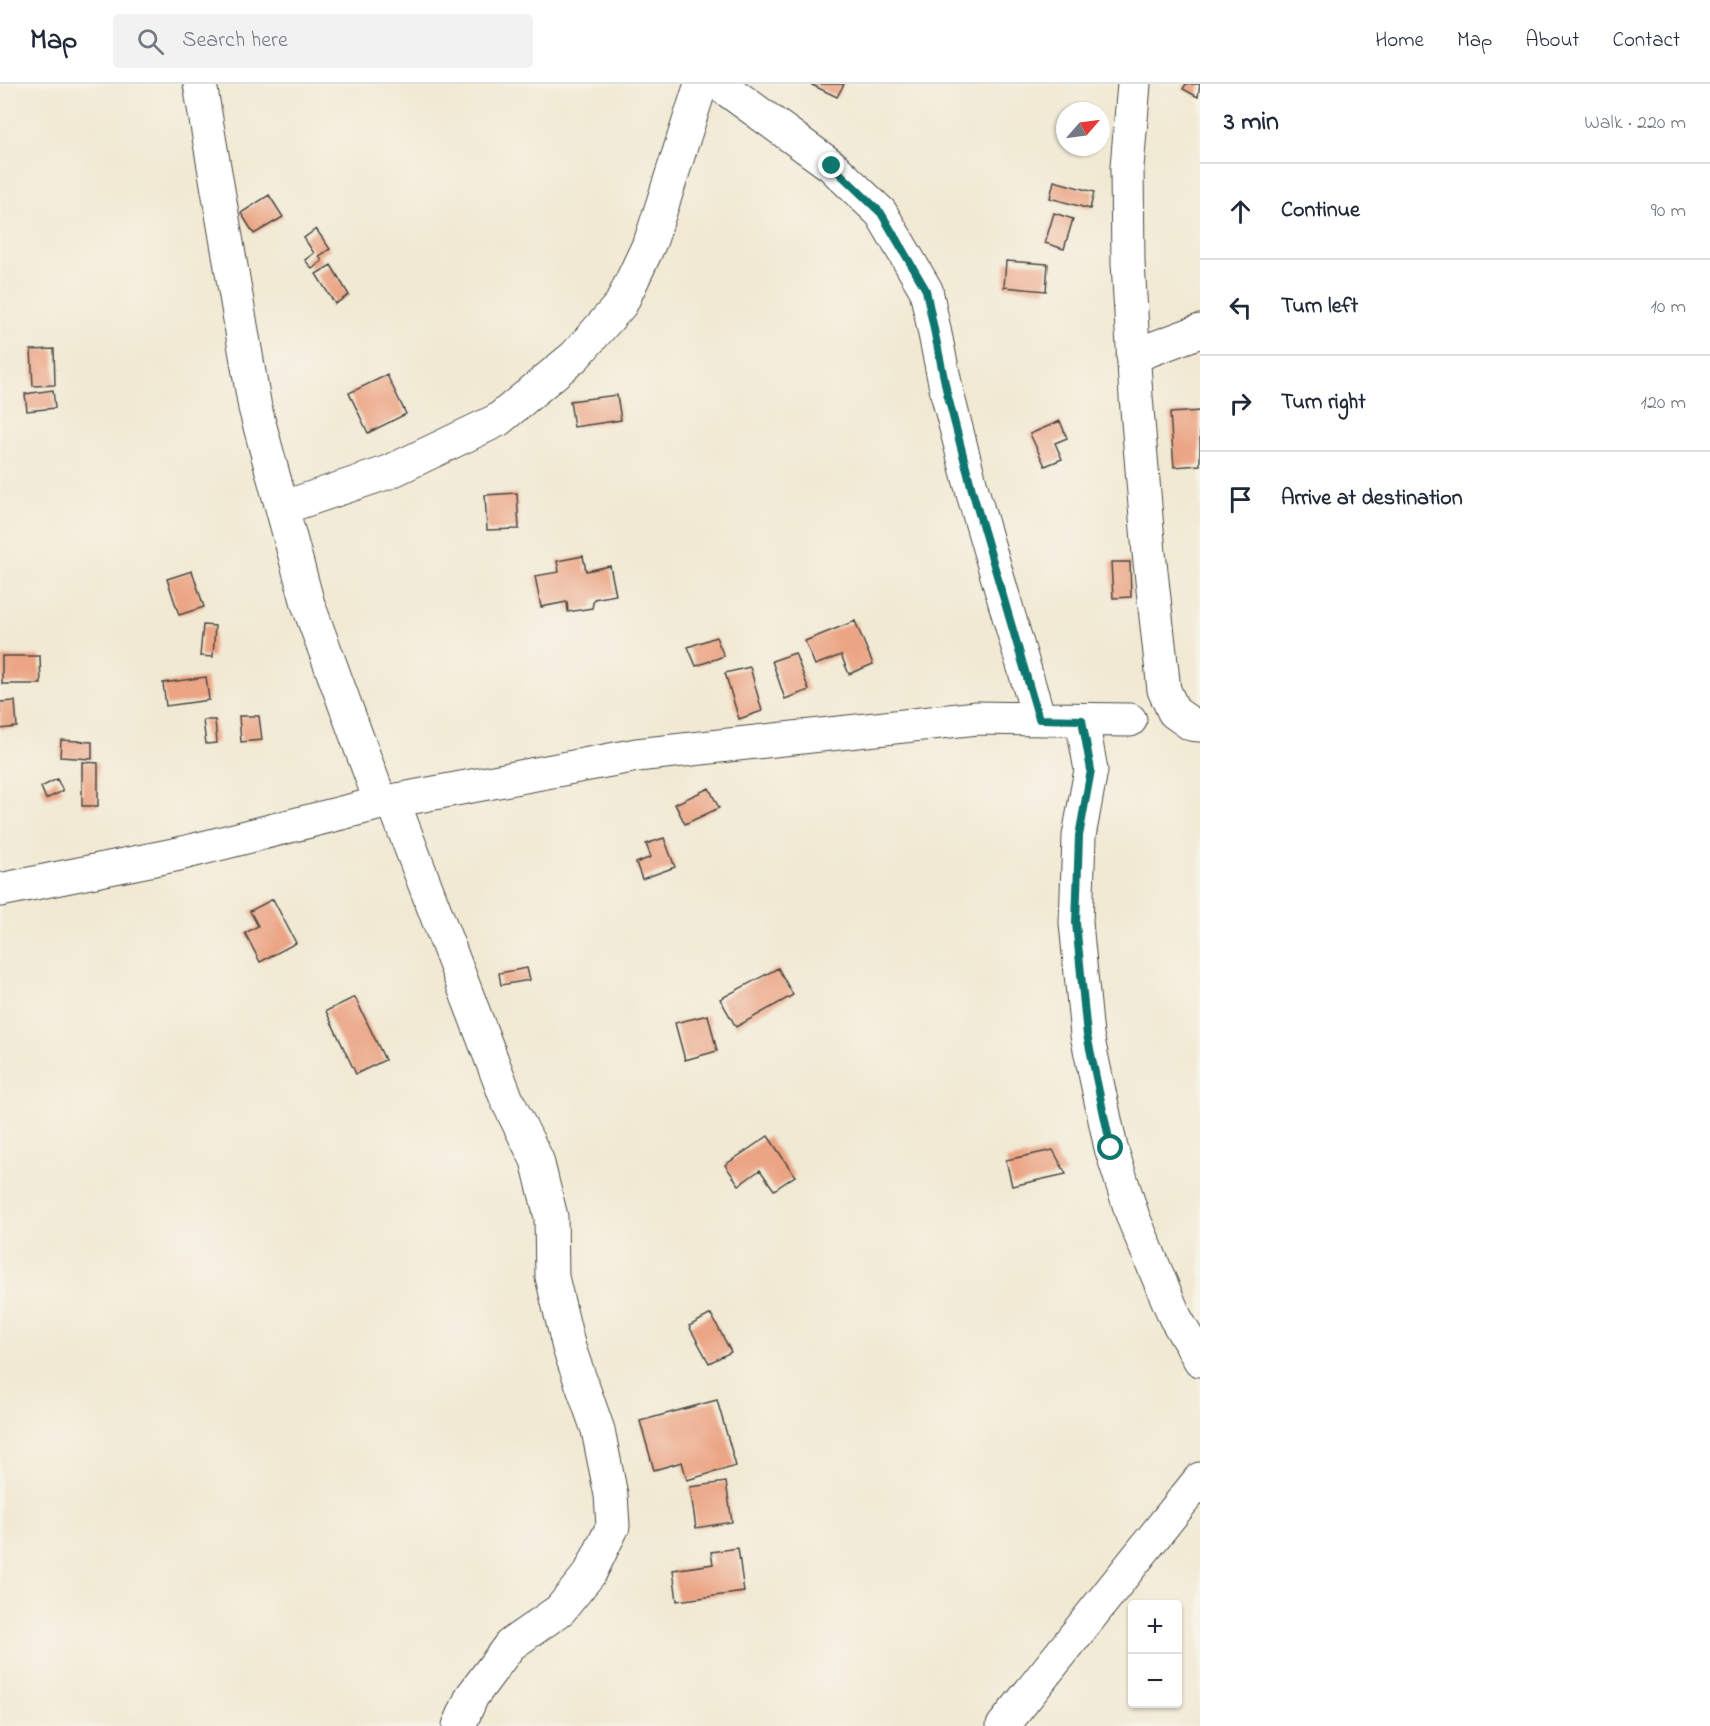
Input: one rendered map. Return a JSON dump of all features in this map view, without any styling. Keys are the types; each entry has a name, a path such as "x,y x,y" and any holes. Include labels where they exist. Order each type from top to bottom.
{"street":[{"path":"200,84 255,408 308,604 507,1100 537,1160 551,1217 552,1277 569,1348 598,1430 611,1495 613,1526 590,1573 560,1610 510,1645 472,1695 459,1726"},
{"path":"282,508 389,472 498,420 575,356 621,304 651,240 701,84"},
{"path":"719,84 832,166 881,213 926,290 947,393 972,490 1039,719"},
{"path":"1134,84 1127,167 1128,263 1149,553 1164,690 1174,712 1191,724 1200,725"},
{"path":"1133,356 1200,332"},
{"path":"0,890 179,854 387,802 637,755 976,718 1130,720"},
{"path":"1082,720 1091,770 1079,836 1076,923 1087,1035 1111,1148 1133,1217 1176,1317 1200,1360"},
{"path":"1003,1726 1200,1479"}],"building":[{"path":"810,84 844,84 837,97"},
{"path":"1186,84 1200,84 1198,97 1183,89"},
{"path":"1054,181 1094,192 1090,209 1050,198"},
{"path":"269,195 283,217 254,234 241,213"},
{"path":"1054,213 1073,219 1064,249 1045,243"},
{"path":"316,229 330,249 319,256 322,261 312,269 305,260 314,253 304,238"},
{"path":"1006,261 1048,264 1046,291 1004,287"},
{"path":"331,265 349,295 335,304 316,274"},
{"path":"54,349 55,385 33,386 31,350"},
{"path":"387,375 406,414 368,433 349,393"},
{"path":"53,390 55,408 27,411 25,394"},
{"path":"617,395 621,420 574,427 570,401"},
{"path":"1200,411 1200,465 1174,467 1170,413"},
{"path":"1060,421 1067,438 1055,443 1062,459 1045,466 1030,434"},
{"path":"517,493 519,529 487,530 485,495"},
{"path":"583,556 586,571 610,566 616,595 594,599 592,608 568,612 567,602 541,607 535,576 559,572 557,561"},
{"path":"1111,562 1130,562 1131,597 1113,598"},
{"path":"192,571 204,607 179,615 167,579"},
{"path":"855,621 873,664 849,674 841,655 815,665 805,641"},
{"path":"203,625 215,626 213,657 200,656"},
{"path":"716,637 724,656 696,666 688,647"},
{"path":"795,653 809,690 785,699 772,661"},
{"path":"2,656 40,656 41,684 2,684"},
{"path":"750,667 762,711 739,719 725,673"},
{"path":"206,677 209,700 166,706 163,683"},
{"path":"15,701 17,727 0,729 0,702"},
{"path":"239,716 259,716 262,740 241,742"},
{"path":"203,720 215,720 217,743 206,744"},
{"path":"61,740 92,742 92,759 60,757"},
{"path":"82,762 98,763 98,806 82,806"},
{"path":"57,779 63,791 46,799 41,787"},
{"path":"709,788 719,808 685,824 675,804"},
{"path":"664,838 675,867 642,879 636,863 651,857 646,844"},
{"path":"273,899 296,943 260,962 245,933 258,926 250,911"},
{"path":"527,968 530,980 501,985 499,973"},
{"path":"778,968 793,995 736,1027 720,999"},
{"path":"355,997 385,1060 356,1074 326,1011"},
{"path":"708,1015 717,1051 685,1060 675,1023"},
{"path":"768,1136 795,1176 774,1190 760,1170 739,1185 725,1165"},
{"path":"1053,1150 1066,1174 1012,1186 1006,1160"},
{"path":"711,1314 731,1352 709,1363 689,1326"},
{"path":"717,1400 736,1466 687,1480 682,1462 654,1470 640,1421"},
{"path":"726,1482 732,1522 696,1528 690,1487"},
{"path":"738,1548 744,1592 677,1601 673,1570 713,1564 711,1552"}],"route":[{"path":"832,166 881,213 926,290 947,393 972,490 1039,719 1082,720 1091,770 1079,836 1076,923 1087,1035 1111,1148"}]}
